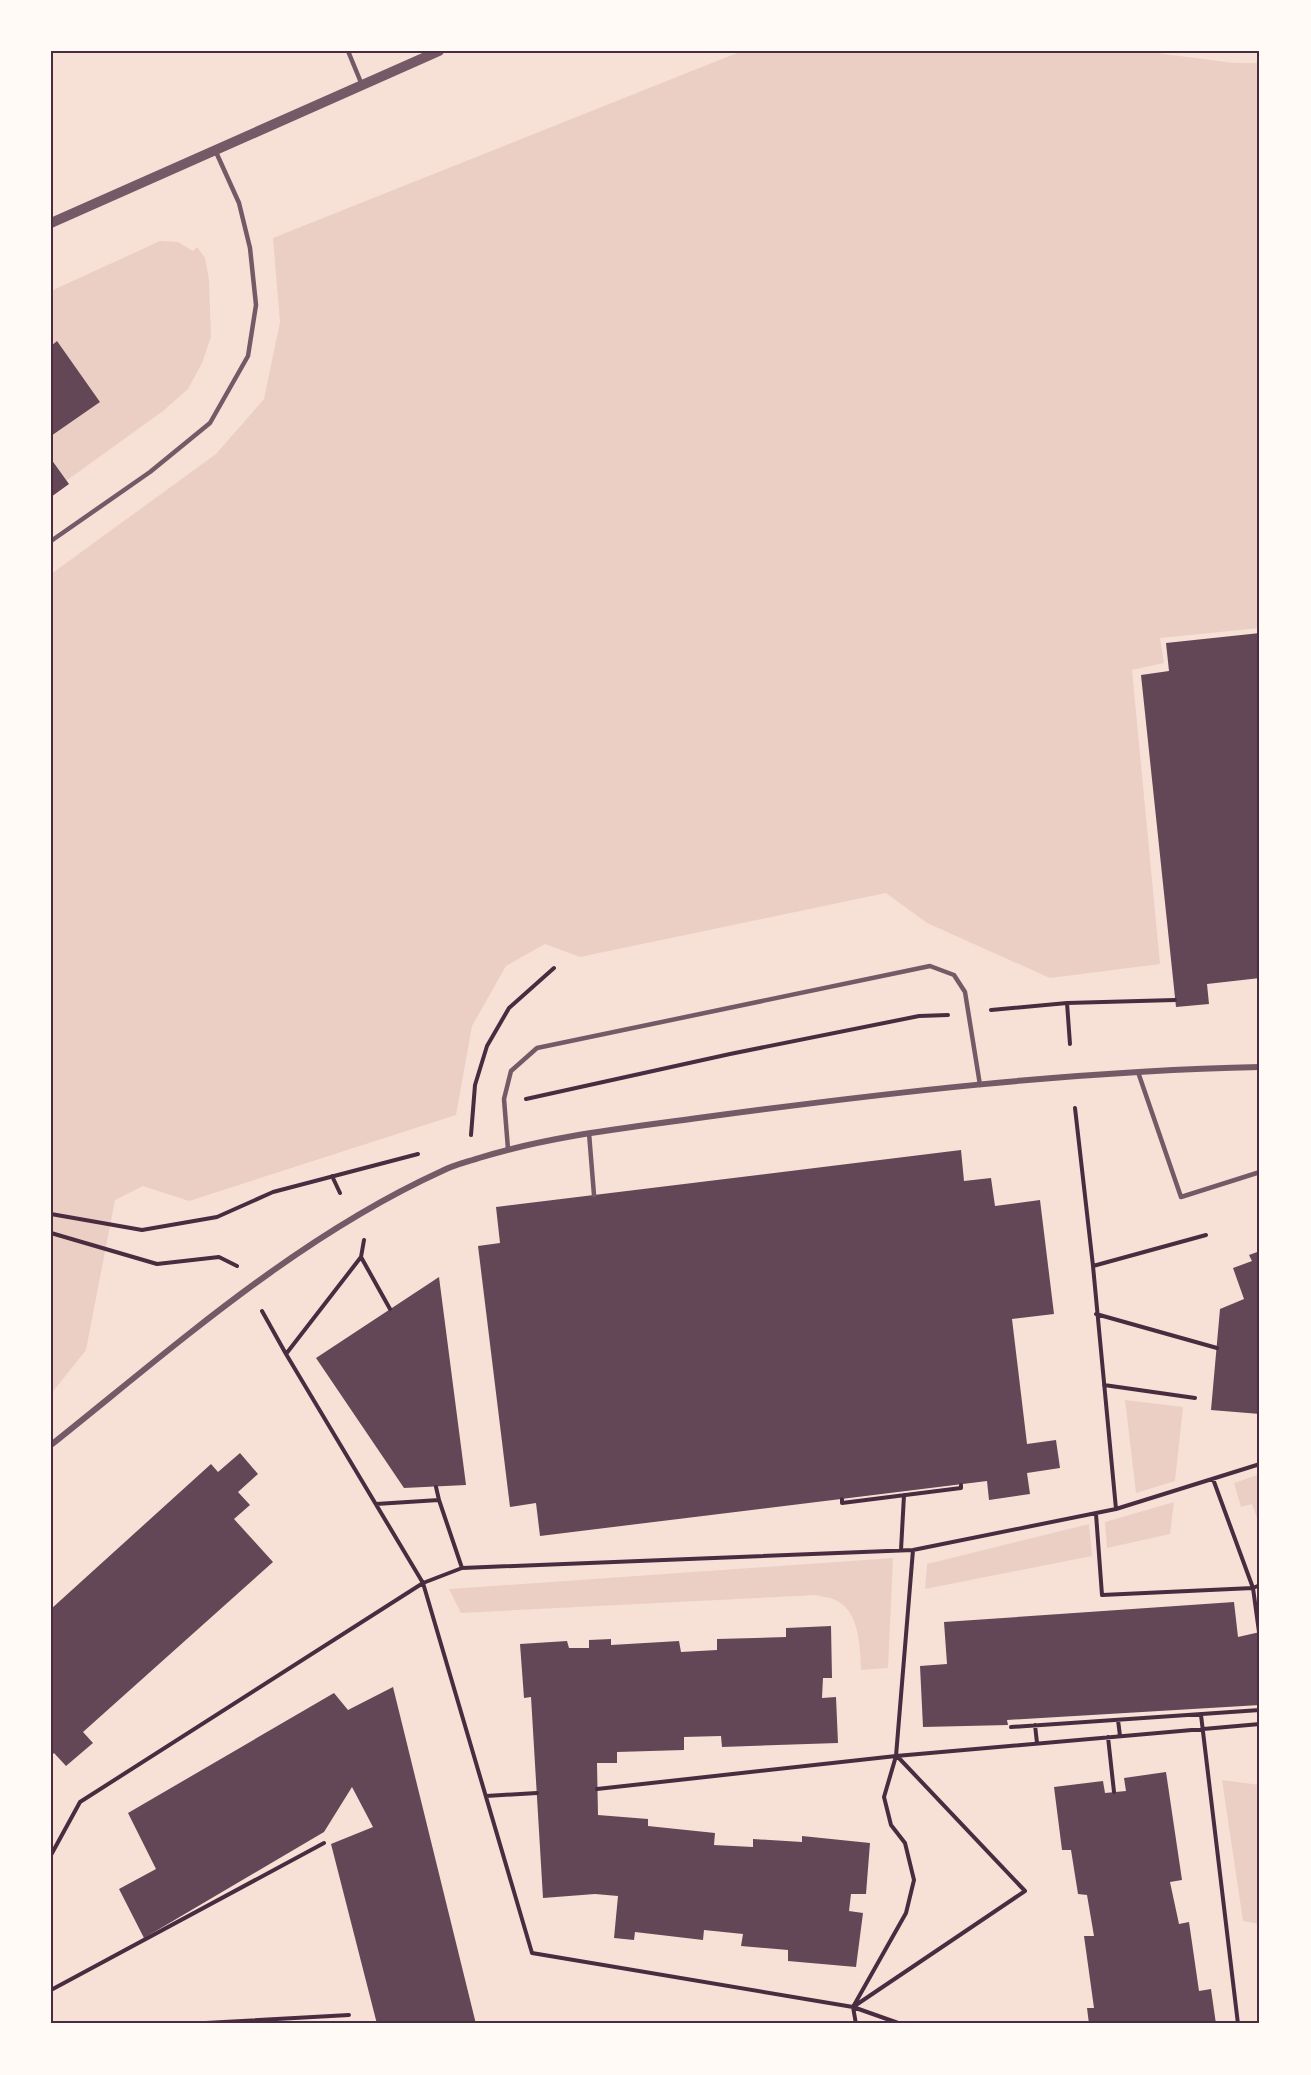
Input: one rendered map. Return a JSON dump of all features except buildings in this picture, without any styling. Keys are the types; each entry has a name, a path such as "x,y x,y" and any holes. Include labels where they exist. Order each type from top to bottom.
{"street":[{"path":"51,223 439,51"},
{"path":"51,1445 249,1288 372,1205 445,1169 508,1149 589,1133 781,1107 980,1085 1138,1072 1260,1066"}],"lane":[{"path":"348,51 362,85"},
{"path":"51,541 150,472 210,423 248,356 256,305 250,248 239,203 216,151"},
{"path":"508,1149 504,1099 511,1071 537,1048 930,966 954,975 965,992 980,1085"},
{"path":"1138,1072 1181,1197 1260,1172"},
{"path":"589,1133 594,1195"}],"path":[{"path":"461,1139 472,1135 475,1085 488,1046 503,1017 509,1008 554,968"},
{"path":"990,1010 1067,1003 1175,1000"},
{"path":"1067,1003 1070,1044"},
{"path":"516,1101 730,1054 919,1016 952,1015"},
{"path":"473,1110 481,1108"},
{"path":"1075,1108 1093,1266 1116,1509"},
{"path":"51,1214 142,1230 217,1217 273,1192 406,1158 428,1150"},
{"path":"332,1176 340,1193"},
{"path":"51,1233 158,1264 219,1257 237,1266"},
{"path":"1093,1266 1206,1234"},
{"path":"286,1354 361,1257 364,1240"},
{"path":"361,1257 390,1309"},
{"path":"262,1311 423,1583 532,1953 853,2007 901,2024"},
{"path":"1096,1314 1216,1348"},
{"path":"1104,1385 1195,1398"},
{"path":"51,1855 80,1802 423,1583 462,1568 913,1550 1096,1514 1260,1464"},
{"path":"1213,1479 1253,1588 1259,1632"},
{"path":"842,1499 842,1503 961,1488 961,1485"},
{"path":"436,1487 462,1568"},
{"path":"901,1550 904,1495"},
{"path":"376,1504 439,1500"},
{"path":"1096,1514 1102,1595 1260,1586"},
{"path":"856,2024 853,2007 906,1913 914,1880 905,1843 891,1825 884,1797 896,1756 913,1550"},
{"path":"1011,1727 1260,1710"},
{"path":"1201,1715 1238,2024"},
{"path":"1118,1720 1120,1736"},
{"path":"597,1789 896,1756 1260,1724"},
{"path":"1035,1725 1037,1743"},
{"path":"1108,1737 1114,1792"},
{"path":"853,2007 1025,1891 896,1756"},
{"path":"486,1796 537,1792"},
{"path":"51,1990 324,1843"},
{"path":"187,2024 349,2015"}],"shaded area":[{"path":"742,51 1141,51 1234,63 1260,63 1260,628 1160,638 1164,663 1132,670 1160,964 1050,978 927,923 886,893 580,957 545,944 506,966 472,1026 456,1115 189,1201 143,1186 115,1200 86,1350 51,1394 51,574 216,454 264,399 280,322 273,238"},
{"path":"160,241 178,242 193,251 197,247 205,258 209,280 211,337 202,363 188,389 163,411 66,481 51,459 51,436 100,402 57,342 51,346 51,291"},
{"path":"1125,1400 1183,1407 1175,1481 1136,1493"},
{"path":"1260,1474 1260,1527 1252,1504 1241,1507 1234,1483"},
{"path":"1174,1502 1170,1534 1107,1548 1105,1522"},
{"path":"1089,1524 1092,1556 925,1589 927,1564"},
{"path":"893,1558 888,1668 861,1670 858,1633 851,1615 837,1601 816,1595 461,1613 449,1589"},
{"path":"1222,1780 1260,1785 1260,1924 1243,1921"}]}
